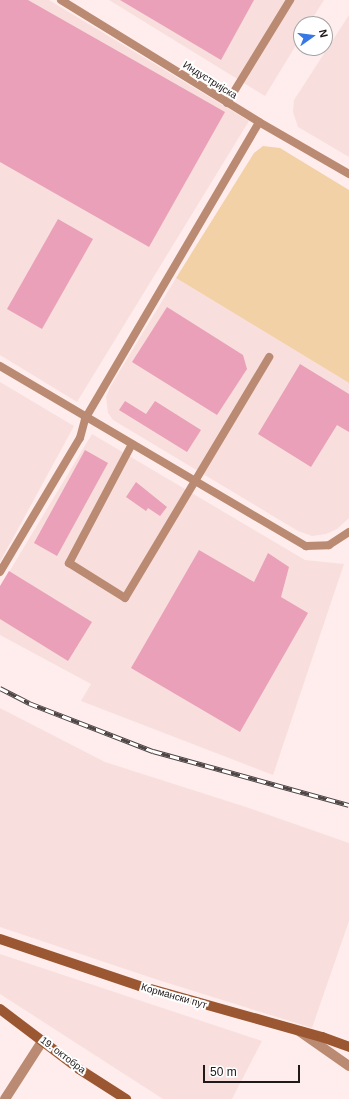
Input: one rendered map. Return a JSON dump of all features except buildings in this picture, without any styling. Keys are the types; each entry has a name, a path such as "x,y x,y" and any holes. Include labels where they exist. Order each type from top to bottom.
{"street":[{"name":"Кормански пут","path":"0,939 140,986 299,1031 349,1047"},
{"name":"19. октобра","path":"0,1010 43,1040 79,1069 122,1098"},
{"path":"299,1031 349,1066"},
{"path":"5,1099 43,1040"}],"lane":[{"name":"Индустријска","path":"61,0 227,103 349,174"},
{"path":"227,103 290,0"},
{"path":"0,572 80,438 85,418 259,122"},
{"path":"132,444 69,562 125,598 196,482 269,357"},
{"path":"0,366 85,418 306,546 329,545 349,532"}],"shaded area":[{"path":"0,0 49,0 249,121 77,402 0,355"},
{"path":"109,0 324,0 314,16 293,16 293,50 265,96"},
{"path":"349,15 349,157 298,127 293,112 294,100 322,56 333,56 333,40"},
{"path":"263,146 280,148 349,190 349,383 176,278 254,153"},
{"path":"176,278 349,383 349,518 337,529 326,534 312,536 298,531 113,420 108,413 106,397 110,387"},
{"path":"0,382 74,426 0,562"},
{"path":"92,434 305,560 344,564 273,775 81,701 91,684 0,635 0,587"},
{"path":"0,708 105,762 246,807 349,843 349,921 312,1028 155,979 0,927"},
{"path":"0,954 262,1041 232,1099 163,1099 0,994"}],"railway":[{"path":"0,688 29,703 153,751 349,805"}]}
